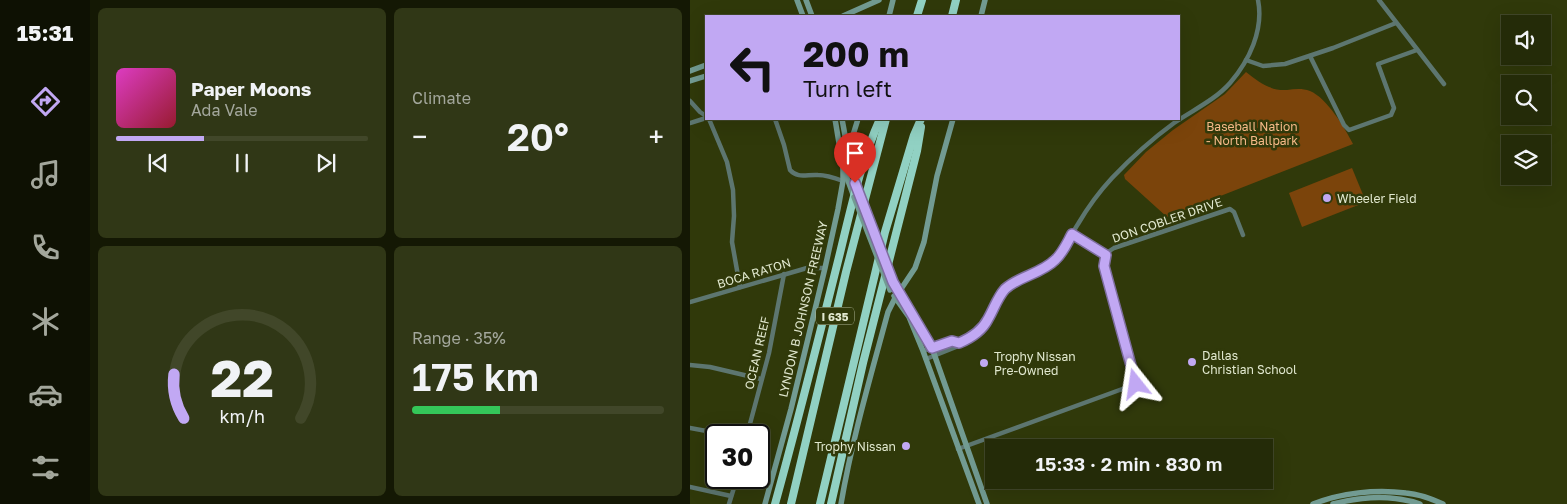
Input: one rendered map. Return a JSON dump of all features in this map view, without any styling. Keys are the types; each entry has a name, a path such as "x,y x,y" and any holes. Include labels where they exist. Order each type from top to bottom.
{"highway":[{"path":"917,15 922,0"},
{"path":"952,15 956,0"},
{"path":"775,504 794,437 847,221 880,120"},
{"name":"I 635","path":"789,504 793,495 848,262 886,120"},
{"path":"831,504 872,328 917,151 922,120"},
{"name":"I 635","path":"820,504 885,232 914,135 922,120"}],"main road":[{"path":"797,0 803,15"},
{"path":"806,0 812,15"},
{"path":"845,15 879,0"},
{"path":"889,15 893,0"},
{"path":"981,15 985,0"},
{"path":"690,71 705,65"},
{"path":"690,81 705,76"},
{"path":"835,120 843,167 890,290 909,317 923,351 979,504"},
{"path":"842,120 855,183 893,282 932,348 987,504"},
{"name":"LYNDON B JOHNSON FREEWAY","path":"765,504 791,410 825,268 841,193 843,167 858,120"},
{"path":"841,504 859,418 888,312 894,298 915,268 924,242 937,176 953,120"},
{"path":"841,193 844,190 853,192 862,201"},
{"path":"888,312 896,307 902,307"},
{"path":"1313,504 1332,498 1370,492 1405,492 1443,504"},
{"path":"1333,504 1353,499 1385,497 1404,499 1420,504"}],"street":[{"path":"1180,119 1218,94 1230,83 1246,60 1257,37 1260,6 1258,0"},
{"path":"1379,0 1444,84"},
{"path":"1246,60 1263,66 1284,64 1333,48 1396,23"},
{"path":"1310,56 1344,125 1349,130 1391,115 1394,108 1378,64 1417,50"},
{"path":"690,101 705,116"},
{"path":"690,123 705,118"},
{"path":"708,120 727,162 733,190 732,242 740,287"},
{"path":"775,120 792,173 803,176 825,176 843,181"},
{"path":"926,359 956,347 959,343 970,338 982,328 996,302 1006,289 1013,283 1054,261 1061,253 1096,196 1132,158 1178,120"},
{"name":"DON COBLER DRIVE","path":"958,449 1136,384 1104,266 1108,252 1114,248 1230,209 1234,212 1243,235"},
{"path":"1072,234 1106,255"},
{"name":"BOCA RATON","path":"690,302 806,268 825,268"},
{"name":"OCEAN REEF","path":"750,424 769,353 784,274"},
{"path":"923,351 952,341 959,343"},
{"path":"690,365 710,367 761,379"},
{"path":"690,428 705,431"},
{"path":"690,488 731,496"},
{"path":"730,504 733,489"}],"green space":[{"name":"Baseball Nation - North Ballpark","path":"1246,72 1260,82 1275,89 1304,89 1316,95 1335,114 1353,144 1167,217 1125,179 1124,175 1146,152 1173,130 1225,94"},
{"name":"Wheeler Field","path":"1352,168 1366,202 1302,227 1289,193"}],"place":[{"name":"Wheeler Field","path":"1327,198"},
{"name":"Dallas Christian School","path":"1192,362"},
{"name":"Trophy Nissan Pre-Owned","path":"984,363"},
{"name":"Trophy Nissan","path":"906,446"}],"route":[{"path":"855,183 893,282 932,348 952,341 959,343 977,334 1006,289 1013,283 1046,267 1054,261 1072,234 1106,255 1104,266 1136,384"}]}
